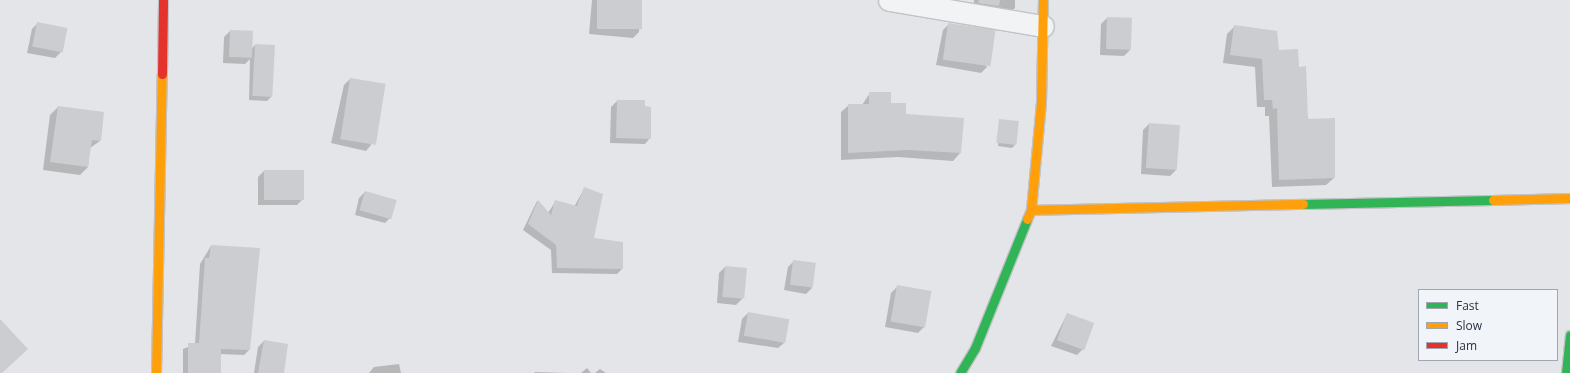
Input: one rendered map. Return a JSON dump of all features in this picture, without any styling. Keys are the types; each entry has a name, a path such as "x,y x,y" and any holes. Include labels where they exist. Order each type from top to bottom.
{"street":[{"path":"156,373 163,0"},
{"path":"889,0 1043,26"},
{"path":"960,373 975,348 1031,210 1041,102 1043,0"},
{"path":"1031,210 1570,198"},
{"path":"1568,371 1570,335"}],"building":[{"path":"597,0 642,0 642,29 597,29"},
{"path":"979,0 1000,0 999,6 978,3"},
{"path":"1107,17 1132,18 1131,50 1106,49"},
{"path":"37,22 67,28 63,52 32,47"},
{"path":"948,23 996,30 990,66 943,60"},
{"path":"1234,25 1277,31 1279,50 1298,49 1299,67 1306,66 1308,119 1335,118 1335,178 1279,180 1277,108 1273,109 1272,100 1264,100 1262,59 1230,55"},
{"path":"230,30 253,31 252,58 229,57"},
{"path":"255,44 275,45 272,97 252,96"},
{"path":"350,78 386,84 376,145 340,139"},
{"path":"869,92 891,92 891,103 906,103 906,114 964,118 961,153 906,150 848,153 848,104 869,104"},
{"path":"617,100 645,100 645,106 651,107 651,139 616,138"},
{"path":"58,106 104,112 101,141 92,140 88,167 50,162"},
{"path":"999,119 1019,121 1016,145 996,143"},
{"path":"1149,123 1180,125 1177,170 1146,168"},
{"path":"264,170 304,170 304,200 264,200"},
{"path":"584,187 603,194 594,238 623,242 623,269 557,268 556,245 528,224 538,200 551,215 555,200 577,206"},
{"path":"365,191 397,200 391,219 359,210"},
{"path":"211,245 260,248 250,350 221,349 221,373 188,373 188,343 199,343 205,258 209,258"},
{"path":"793,260 816,263 813,288 790,285"},
{"path":"725,266 747,268 744,299 722,297"},
{"path":"897,285 931,291 925,328 891,321"},
{"path":"748,312 789,319 785,343 744,336"},
{"path":"1067,313 1094,323 1084,350 1057,340"},
{"path":"0,319 28,349 2,373 0,373"},
{"path":"264,340 288,344 284,373 258,373"}],"traffic: fast":[{"path":"1303,204 1493,200"},
{"path":"960,373 975,348 1027,219"},
{"path":"1566,373 1570,335"}],"traffic: slow":[{"path":"1031,210 1041,102 1043,0"},
{"path":"156,373 162,74"},
{"path":"1493,200 1570,198"},
{"path":"1027,219 1031,210 1303,204"}],"traffic: jam":[{"path":"162,74 163,0"}]}
